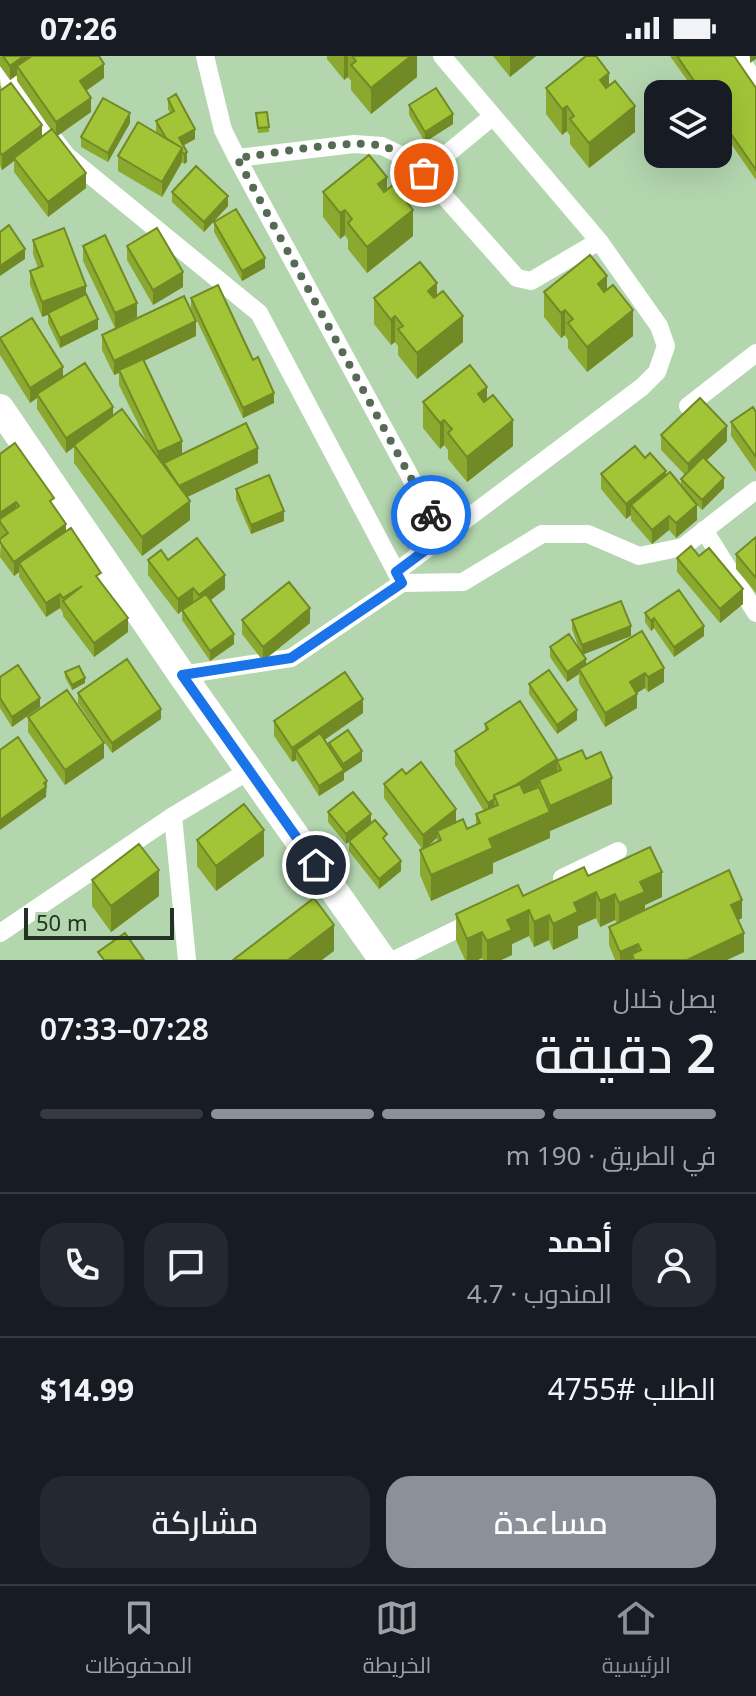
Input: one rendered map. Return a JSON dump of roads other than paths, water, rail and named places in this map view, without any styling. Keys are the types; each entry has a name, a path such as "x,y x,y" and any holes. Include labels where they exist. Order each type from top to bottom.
{"main road":[{"path":"0,408 182,675 383,960"}],"street":[{"path":"205,56 223,130 443,537"},
{"path":"182,675 291,658 399,577 443,537 642,387 657,372 666,346 659,326 599,241 442,56"},
{"path":"738,56 756,83"},
{"path":"0,70 67,156 259,313 399,577"},
{"path":"424,173 493,116"},
{"path":"237,158 354,144 382,146 413,161 517,278 531,281 599,241"},
{"path":"688,406 756,353"},
{"path":"399,577 463,582 542,534 588,534 639,556 683,547 756,490"},
{"path":"704,530 756,613"},
{"path":"0,933 173,816 250,770"},
{"path":"173,816 187,960"},
{"path":"548,885 618,851"},
{"path":"394,960 492,912"}]}
